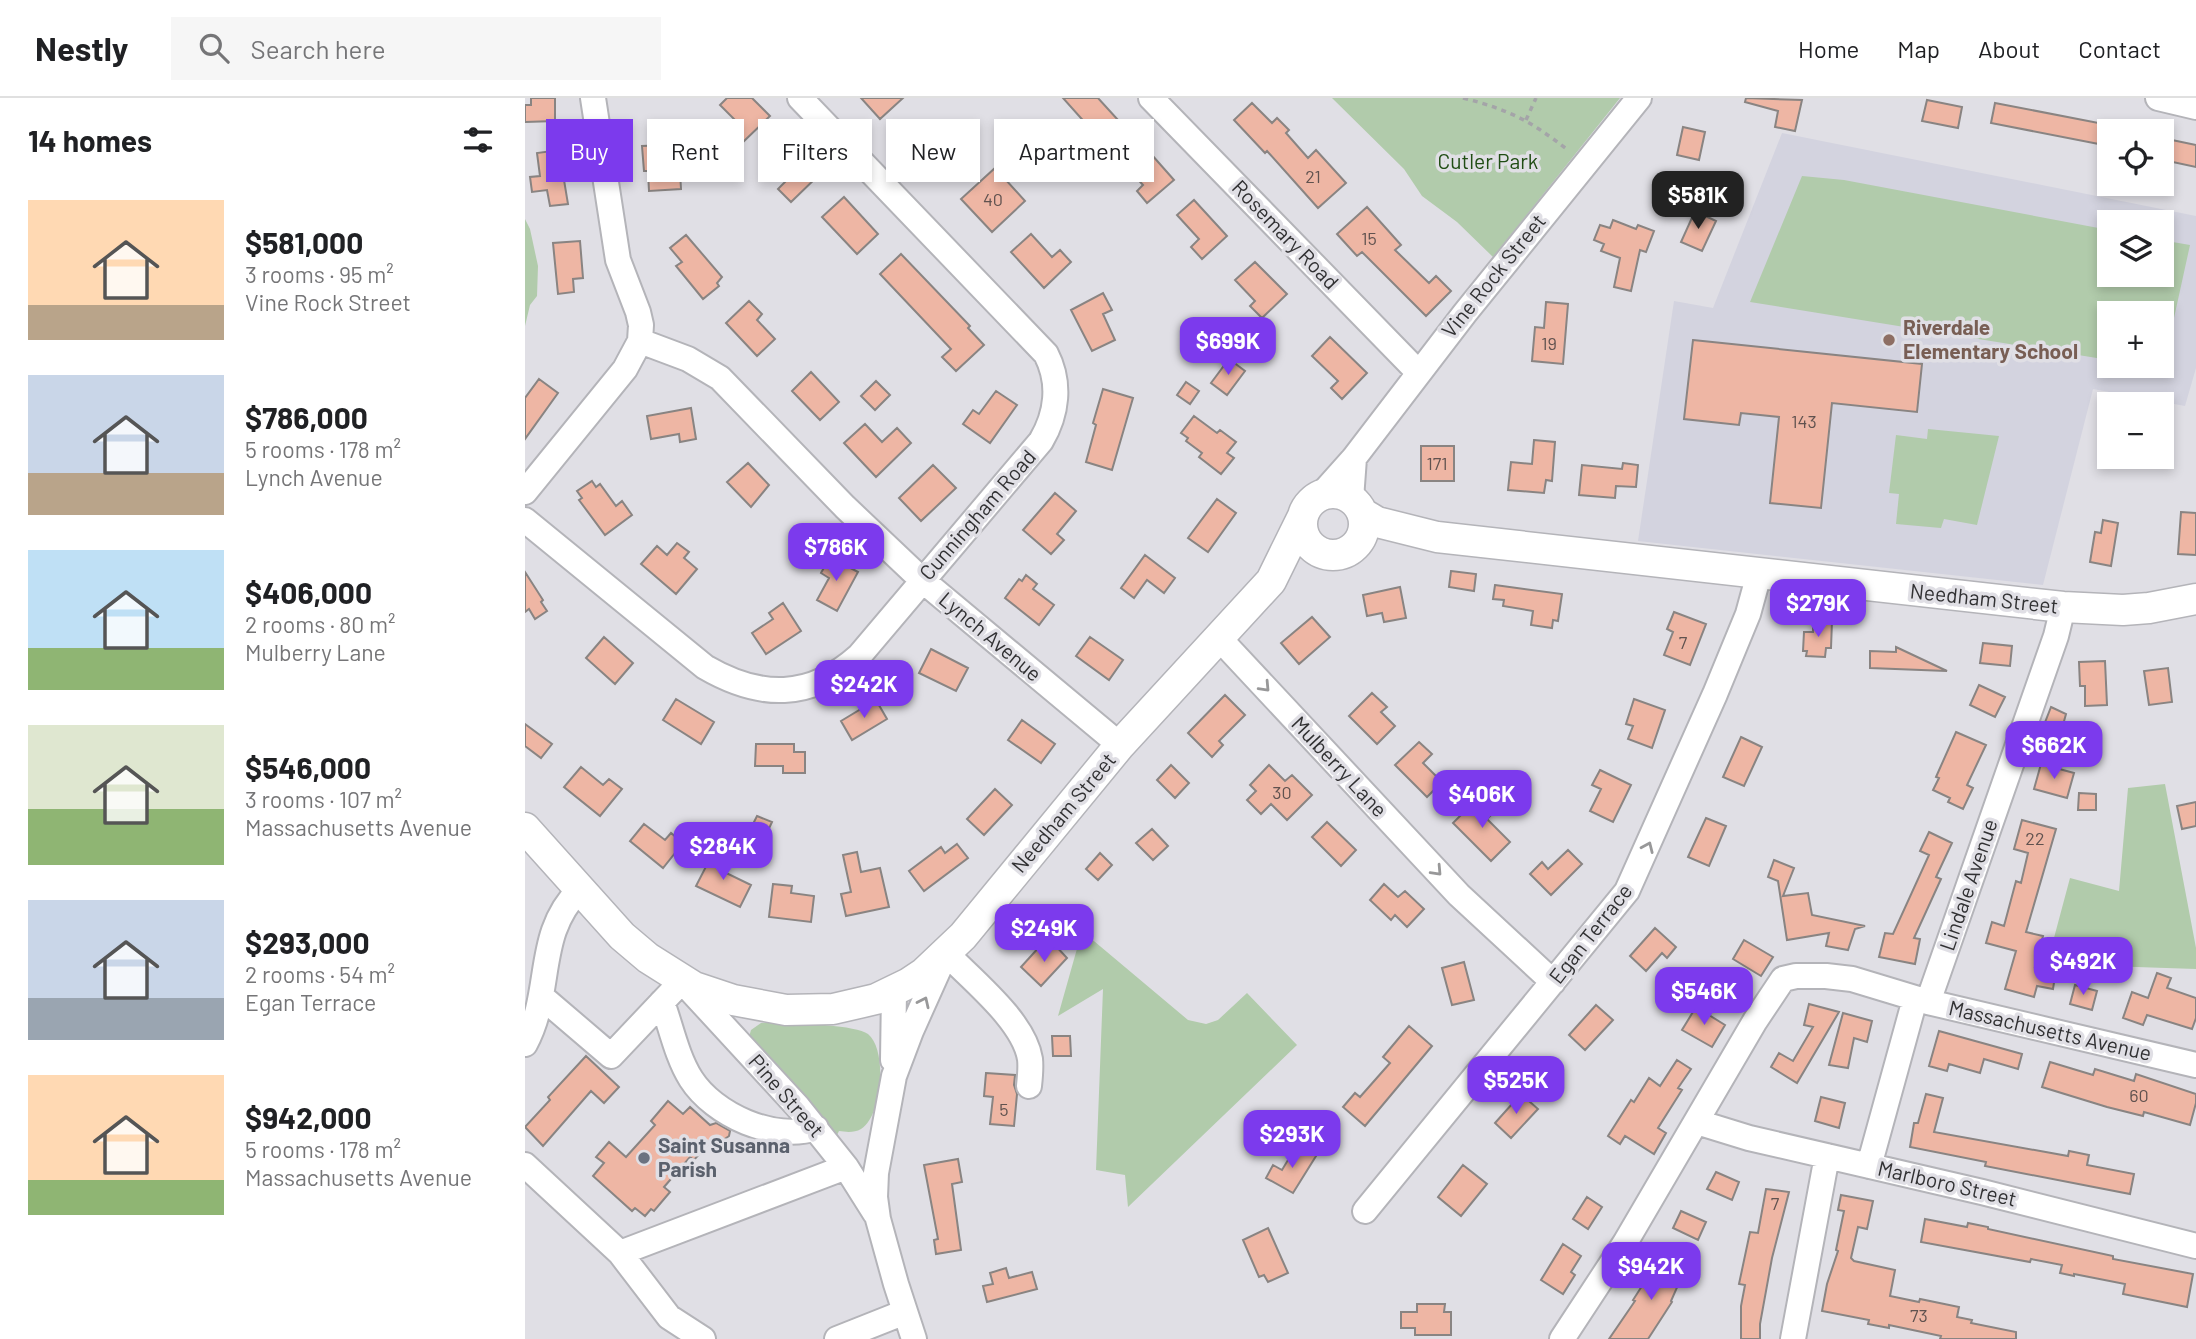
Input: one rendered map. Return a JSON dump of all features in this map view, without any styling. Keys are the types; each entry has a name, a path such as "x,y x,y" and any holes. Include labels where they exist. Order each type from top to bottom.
{"main road":[{"path":"1342,494 1357,506 1363,532 1353,548 1338,555 1322,554 1314,550 1303,536 1302,518 1305,508 1321,495 1342,494"},
{"name":"Needham Street","path":"1357,506 1377,522 1437,537 1759,574 2063,607 2123,610 2196,599"},
{"name":"Needham Street","path":"525,828 607,921 635,947 672,992 786,1010 844,1008 876,999 924,973 946,953 1120,745 1271,581 1302,518"},
{"name":"Needham Street","path":"1353,548 1401,538 1437,537"},
{"name":"Needham Street","path":"1271,581 1322,554"}],"street":[{"path":"525,492 625,369 640,341 638,312 618,260 593,98"},
{"name":"Cunningham Road","path":"525,520 705,667 741,685 766,691 792,690 816,684 848,665 869,645 1041,441 1052,417 1056,390 1052,366 1040,346 800,98"},
{"name":"Rosemary Road","path":"1151,98 1418,372"},
{"name":"Vine Rock Street","path":"1321,495 1354,458 1418,372 1639,98"},
{"path":"2158,98 2196,107"},
{"name":"Lynch Avenue","path":"640,341 688,359 720,378 845,507 922,580 1120,745"},
{"path":"1354,458 1357,506"},
{"name":"Egan Terrace","path":"1365,1211 1614,909 1637,872 1748,614 1759,574"},
{"name":"Lindale Avenue","path":"1869,1166 1922,1001 2056,636 2063,607"},
{"name":"Mulberry Lane","path":"1218,637 1459,895 1553,982"},
{"path":"525,1044 536,1021 548,948 555,925 565,905 580,889"},
{"path":"946,953 1018,1031 1030,1057 1029,1086"},
{"name":"Pine Street","path":"891,1088 911,1031 946,953"},
{"name":"Massachusetts Avenue","path":"1562,1339 1625,1243 1755,1021 1783,979 1826,976 1852,979 1922,1001 2196,1065"},
{"name":"Pine Street","path":"894,991 891,1088 876,1173 875,1197 878,1219 914,1339"},
{"path":"542,997 611,1056 672,992"},
{"path":"672,992 685,1068 705,1095 740,1119 765,1129 790,1132 815,1128"},
{"name":"Pine Street","path":"672,992 786,1093 846,1167 878,1219"},
{"name":"Marlboro Street","path":"1697,1122 1749,1138 2196,1246"},
{"path":"1794,1339 1827,1156"},
{"path":"525,1165 620,1252 662,1310 703,1339"},
{"path":"620,1252 846,1167"},
{"path":"837,1339 905,1312"}],"path":[{"path":"1463,98 1495,106 1526,120 1585,164"},
{"path":"1526,120 1536,98"}],"shaded area":[{"name":"Riverdale Elementary School","path":"1782,133 2166,210 2097,210 2097,287 2174,287 2174,212 2196,216 2196,368 2185,406 2174,404 2174,392 2109,392 2093,389 2043,585 1638,541 1674,301 1713,308"}],"green space":[{"name":"Cutler Park","path":"1332,98 1620,98 1493,257 1457,222 1422,196 1404,169"},
{"path":"1802,176 1844,180 2097,228 2097,287 2174,287 2174,242 2190,245 2174,318 2174,301 2097,301 2097,358 1750,302"},
{"path":"525,219 530,229 538,266 537,296 530,305 525,326"},
{"path":"1928,429 1999,436 1977,525 1944,519 1941,528 1896,524 1899,494 1889,493 1896,435 1927,439"},
{"path":"2165,784 2196,948 2196,969 2047,964 2070,878 2119,891 2128,788"},
{"path":"1082,931 1188,1020 1206,1024 1218,1020 1247,993 1297,1045 1128,1207 1125,1175 1096,1170 1103,989 1058,1016"},
{"path":"761,1023 833,1026 868,1034 878,1054 880,1083 874,1111 868,1122 861,1129 839,1131 837,1135 749,1037 751,1030"}],"building":[{"path":"531,98 555,98 555,119 525,122 525,105 531,105"},
{"path":"727,98 752,98 770,116 767,119 758,119 758,128 744,141 744,119 734,119 720,105"},
{"path":"861,98 903,98 880,119"},
{"path":"1063,98 1098,98 1117,119 1082,119"},
{"path":"1746,98 1802,100 1795,131 1775,127 1778,111 1745,102"},
{"path":"1927,100 1962,107 1958,128 1922,121"},
{"path":"1252,103 1272,123 1277,118 1289,130 1286,133 1308,158 1316,150 1346,183 1318,208 1267,151 1265,153 1234,120"},
{"path":"1995,103 2097,123 2097,144 1991,123"},
{"path":"1683,127 1705,132 1699,160 1677,155"},
{"path":"2174,140 2196,145 2196,167 2174,162"},
{"path":"642,146 647,146 647,171 644,171"},
{"path":"546,152 546,182 564,182 568,204 550,206 547,190 532,192 530,177 540,176 537,153"},
{"path":"1154,157 1174,180 1147,203 1137,191 1143,185 1140,182 1154,182"},
{"path":"994,169 994,182 1008,182 1025,201 992,232 961,199"},
{"path":"649,182 681,182 681,189 649,191"},
{"path":"785,182 812,182 791,202 778,189"},
{"path":"844,197 878,234 857,254 822,217"},
{"path":"1194,200 1227,236 1202,259 1191,247 1199,239 1177,215"},
{"path":"1367,207 1401,245 1395,250 1429,283 1436,276 1451,291 1426,316 1362,252 1357,256 1337,234"},
{"path":"1695,211 1716,221 1702,251 1681,242"},
{"path":"1613,220 1636,229 1638,225 1654,231 1646,252 1640,250 1631,291 1614,287 1620,258 1601,251 1604,244 1594,240 1600,225 1610,228"},
{"path":"1031,234 1052,257 1060,250 1071,262 1044,288 1011,252"},
{"path":"686,235 722,277 717,283 719,286 703,299 676,266 682,262 670,248"},
{"path":"580,241 583,278 573,279 574,292 558,294 553,243"},
{"path":"901,254 970,326 968,328 984,345 956,371 942,357 951,349 880,274"},
{"path":"1255,262 1287,294 1262,318 1250,306 1255,301 1235,280"},
{"path":"1103,293 1112,310 1103,314 1115,340 1092,351 1071,310"},
{"path":"749,301 762,314 757,320 775,339 757,356 726,323"},
{"path":"1546,302 1568,304 1563,364 1532,361 1535,327 1544,328"},
{"path":"1330,337 1367,373 1342,399 1331,388 1338,381 1312,356"},
{"path":"1693,340 1922,364 1917,412 1832,403 1821,508 1770,503 1779,417 1741,413 1739,425 1684,419"},
{"path":"1229,359 1245,371 1227,395 1211,383"},
{"path":"811,372 839,402 820,420 792,391"},
{"path":"539,379 558,393 525,439 525,398"},
{"path":"876,381 890,395 875,410 861,396"},
{"path":"1186,382 1199,391 1190,404 1177,395"},
{"path":"1103,389 1133,398 1112,470 1086,462"},
{"path":"996,391 1017,405 990,443 963,424 973,410 979,414"},
{"path":"691,408 696,439 680,442 679,434 651,439 647,416"},
{"path":"1194,416 1217,433 1220,430 1236,442 1227,453 1234,458 1221,474 1199,457 1202,453 1186,441 1188,438 1181,433"},
{"path":"865,424 882,442 897,428 911,443 876,477 844,443"},
{"path":"1534,440 1555,442 1552,481 1546,480 1544,493 1508,490 1511,462 1532,464"},
{"path":"1421,446 1454,446 1454,481 1421,481"},
{"path":"748,463 769,485 751,507 727,482"},
{"path":"1623,463 1638,465 1636,487 1616,486 1615,498 1579,495 1582,465 1622,469"},
{"path":"933,465 956,488 921,521 899,498"},
{"path":"592,481 596,487 600,484 616,506 622,501 632,515 605,535 579,500 582,498 577,491"},
{"path":"1055,493 1076,511 1057,534 1064,540 1051,554 1023,530"},
{"path":"1217,499 1236,513 1208,552 1188,538"},
{"path":"2181,512 2196,513 2196,555 2178,554"},
{"path":"2103,520 2118,523 2111,566 2090,562 2095,532 2101,533"},
{"path":"677,543 689,552 684,558 697,569 676,594 641,564 657,546 667,555"},
{"path":"1145,555 1175,578 1164,593 1147,580 1134,598 1121,588"},
{"path":"830,557 858,572 837,611 817,600 829,578 821,573"},
{"path":"1451,571 1476,574 1474,591 1449,587"},
{"path":"525,572 547,611 535,619 529,609 525,612"},
{"path":"1026,575 1037,584 1033,589 1054,605 1039,625 1005,598 1019,579 1022,581"},
{"path":"1495,585 1562,594 1558,621 1553,620 1552,628 1531,625 1533,611 1503,606 1504,600 1493,599"},
{"path":"1400,587 1406,618 1384,622 1382,613 1367,616 1363,595"},
{"path":"783,603 801,631 766,654 752,633 773,619 769,613"},
{"path":"1674,612 1706,624 1690,665 1664,655 1673,632 1667,629"},
{"path":"1312,617 1330,637 1299,664 1281,643"},
{"path":"1813,620 1832,621 1831,648 1826,648 1825,657 1806,656 1807,651 1803,651 1804,632 1813,632"},
{"path":"604,637 633,663 615,684 586,658"},
{"path":"1090,637 1123,660 1109,680 1076,656"},
{"path":"1983,643 2012,646 2010,666 1980,663"},
{"path":"1896,647 1947,671 1870,668 1870,651 1896,652"},
{"path":"931,649 968,668 956,691 919,673"},
{"path":"2105,661 2107,705 2085,706 2085,686 2080,686 2079,662"},
{"path":"2168,668 2172,702 2149,705 2144,671"},
{"path":"1979,685 2005,697 1995,717 1970,705"},
{"path":"1372,693 1387,707 1381,712 1395,726 1377,744 1349,716"},
{"path":"1225,695 1245,715 1219,741 1223,745 1212,757 1188,733"},
{"path":"676,699 714,722 701,744 663,720"},
{"path":"1634,699 1665,710 1652,748 1628,739 1633,726 1626,724"},
{"path":"876,700 887,719 852,740 841,721"},
{"path":"2051,707 2066,714 2061,732 2044,725"},
{"path":"1022,720 1055,744 1041,763 1008,740"},
{"path":"525,724 552,744 541,758 525,746"},
{"path":"1956,732 1986,745 1967,785 1973,788 1963,809 1948,802 1950,798 1933,790"},
{"path":"1741,737 1762,747 1744,786 1723,777"},
{"path":"1419,742 1432,754 1423,763 1442,782 1427,797 1395,765"},
{"path":"756,744 794,744 794,752 805,752 805,773 783,773 783,766 755,766"},
{"path":"2041,764 2074,773 2067,798 2034,789"},
{"path":"1171,765 1189,783 1175,798 1157,780"},
{"path":"1269,765 1285,781 1292,775 1312,795 1287,820 1271,804 1261,814 1247,800 1256,791 1250,785"},
{"path":"581,767 603,785 609,779 622,789 600,816 564,787"},
{"path":"1600,770 1631,785 1613,822 1590,811 1601,789 1592,785"},
{"path":"995,789 1012,805 984,835 967,819"},
{"path":"2079,793 2096,794 2096,810 2078,810"},
{"path":"1478,798 1493,813 1487,819 1510,842 1491,861 1453,823"},
{"path":"2196,802 2196,826 2182,829 2177,806"},
{"path":"757,816 772,822 766,835 751,828"},
{"path":"1706,818 1726,826 1709,866 1688,857"},
{"path":"2022,820 2056,829 2026,932 2043,936 2035,967 2056,970 2053,989 2037,986 2034,997 2005,989 2016,951 1986,943 1992,922 2004,926 2016,881 2021,883 2028,853 2014,849"},
{"path":"1327,822 1356,850 1341,866 1312,837"},
{"path":"644,824 665,840 671,833 683,843 663,868 630,841"},
{"path":"1152,829 1168,846 1153,860 1136,843"},
{"path":"1929,832 1952,843 1936,877 1941,879 1914,938 1920,939 1915,964 1879,957 1885,933 1893,934 1929,855 1920,851"},
{"path":"957,844 968,858 924,891 909,871 941,847 945,853"},
{"path":"1568,850 1582,864 1551,895 1530,874 1542,862 1548,869"},
{"path":"714,851 726,857 720,870 751,885 740,907 696,886"},
{"path":"857,852 861,872 880,868 889,907 846,916 841,894 851,892 843,855"},
{"path":"1100,853 1112,865 1098,880 1086,869"},
{"path":"1774,860 1794,868 1783,896 1808,893 1812,915 1865,926 1855,929 1848,950 1826,946 1829,933 1787,940 1778,881 1768,877"},
{"path":"773,884 792,886 791,893 814,896 811,922 769,917"},
{"path":"1384,884 1398,897 1405,891 1424,909 1407,927 1395,915 1391,920 1370,900"},
{"path":"1655,928 1676,947 1667,958 1662,953 1646,971 1630,956"},
{"path":"1744,940 1773,957 1761,976 1733,959"},
{"path":"1054,944 1067,958 1041,986 1021,967 1041,945 1047,951"},
{"path":"1464,962 1474,1000 1452,1005 1442,968"},
{"path":"2157,973 2171,978 2167,988 2196,998 2196,1018 2192,1029 2147,1015 2143,1025 2123,1018 2132,992 2148,998"},
{"path":"2075,985 2097,991 2092,1010 2070,1004"},
{"path":"1809,1004 1839,1012 1797,1083 1771,1067 1779,1053 1793,1061 1813,1027 1804,1025"},
{"path":"1596,1005 1613,1020 1585,1050 1569,1035"},
{"path":"1696,1007 1725,1025 1712,1047 1682,1030"},
{"path":"1843,1013 1872,1021 1867,1042 1854,1038 1848,1068 1829,1065"},
{"path":"1409,1026 1432,1046 1365,1126 1343,1107 1355,1093 1360,1097 1390,1063 1383,1057"},
{"path":"1939,1031 2022,1054 2018,1069 1984,1059 1980,1073 1949,1064 1947,1071 1929,1066"},
{"path":"1052,1036 1070,1036 1071,1056 1053,1056"},
{"path":"586,1056 619,1087 604,1103 591,1091 543,1146 525,1127 550,1100 548,1097"},
{"path":"1677,1060 1691,1069 1678,1088 1682,1090 1658,1128 1666,1133 1654,1154 1625,1136 1620,1144 1608,1136 1649,1078 1660,1086"},
{"path":"2050,1062 2093,1075 2095,1069 2134,1081 2136,1074 2196,1094 2190,1125 2144,1112 2143,1116 2107,1107 2042,1087"},
{"path":"986,1073 1015,1075 1017,1094 1014,1126 990,1124 993,1097 984,1096"},
{"path":"1521,1094 1538,1109 1511,1138 1495,1123"},
{"path":"1926,1094 1943,1098 1934,1132 2068,1156 2069,1151 2089,1155 2087,1165 2134,1174 2130,1194 1985,1166 1986,1162 1910,1147 1914,1123 1918,1123"},
{"path":"1821,1097 1845,1103 1839,1128 1815,1121"},
{"name":"Saint Susanna Parish","path":"668,1101 683,1114 690,1107 710,1125 716,1123 730,1131 729,1136 722,1141 712,1140 694,1160 690,1157 664,1187 670,1192 654,1211 651,1209 645,1216 635,1208 632,1211 593,1176 604,1163 596,1157 609,1142 626,1157 655,1125 651,1121"},
{"path":"1297,1145 1316,1156 1293,1193 1266,1178 1273,1165 1282,1170"},
{"path":"958,1159 962,1182 952,1184 961,1250 936,1254 934,1240 938,1239 924,1165"},
{"path":"1463,1165 1487,1184 1461,1216 1438,1197"},
{"path":"1716,1172 1739,1182 1732,1200 1707,1189"},
{"path":"1766,1189 1789,1192 1772,1258 1760,1324 1760,1339 1741,1339 1741,1306 1745,1285 1739,1284 1750,1232 1758,1233"},
{"path":"1841,1195 1873,1201 1867,1229 1858,1227 1851,1258 1854,1261 1895,1270 1890,1296 1959,1307 1957,1317 1972,1320 1971,1323 2016,1332 2016,1339 1940,1339 1941,1336 1889,1325 1889,1328 1868,1324 1869,1320 1822,1311 1827,1284 1838,1251 1836,1250 1844,1211 1838,1210"},
{"path":"1587,1197 1602,1207 1588,1229 1573,1219"},
{"path":"1681,1211 1706,1222 1698,1240 1673,1228"},
{"path":"1925,1219 1967,1227 1968,1223 1988,1227 2113,1256 2113,1259 2193,1274 2187,1307 2123,1294 2125,1284 2060,1273 2062,1265 2031,1259 2030,1262 1921,1242"},
{"path":"1268,1228 1288,1273 1268,1282 1264,1275 1259,1277 1243,1240"},
{"path":"1563,1244 1581,1256 1571,1272 1575,1275 1563,1294 1541,1280"},
{"path":"1660,1258 1686,1267 1672,1302 1648,1339 1609,1339"},
{"path":"1006,1268 1009,1278 1032,1272 1037,1289 987,1302 983,1286 993,1284 990,1273"},
{"path":"1417,1304 1445,1304 1444,1312 1451,1312 1451,1335 1415,1335 1415,1328 1401,1328 1401,1312 1417,1312"}],"place":[{"name":"Riverdale Elementary School","path":"1889,340"},
{"name":"Saint Susanna Parish","path":"644,1158"}]}
